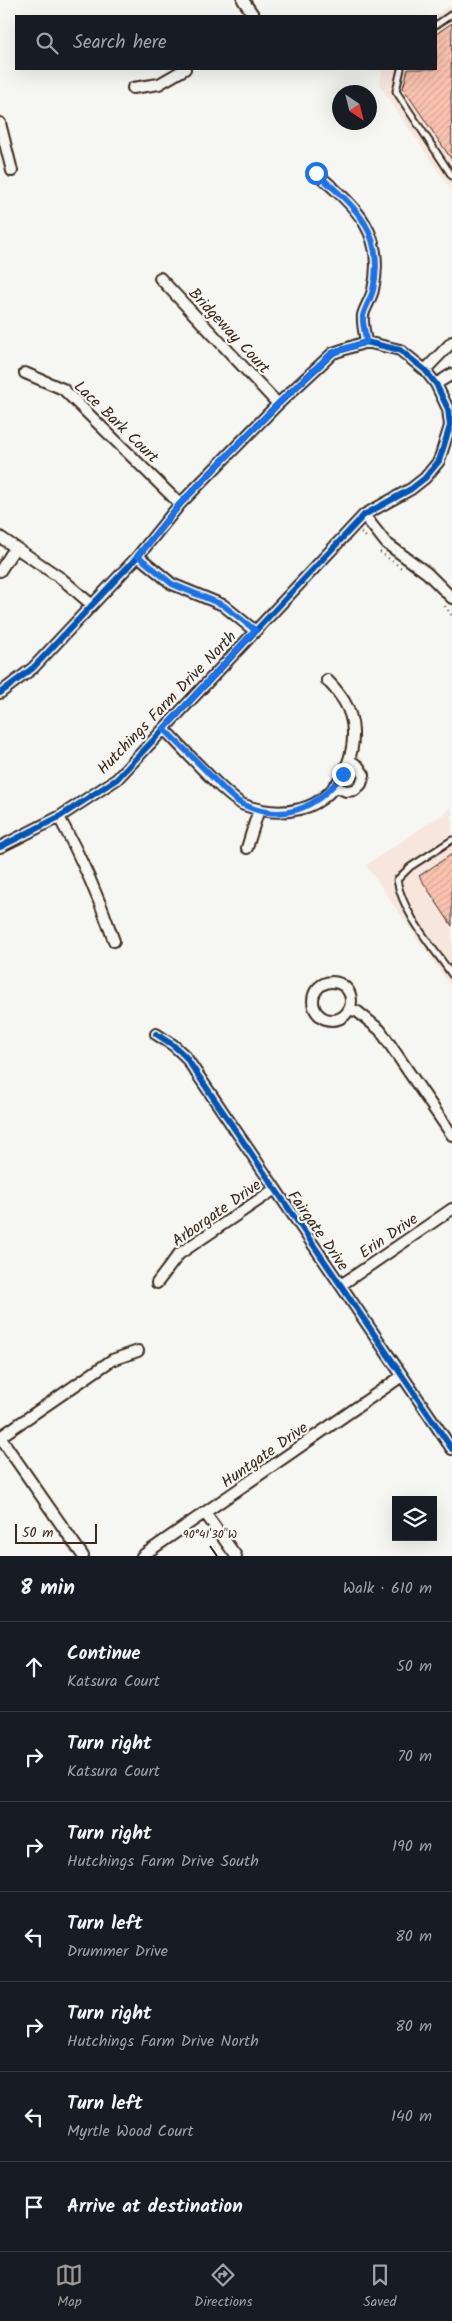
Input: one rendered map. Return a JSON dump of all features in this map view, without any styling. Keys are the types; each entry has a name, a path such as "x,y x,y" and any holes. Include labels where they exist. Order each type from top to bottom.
{"street":[{"path":"243,0 253,15"},
{"path":"133,88 158,84 183,70"},
{"path":"0,122 12,171"},
{"path":"0,693 33,668 138,556 180,504 278,404 332,353 366,342 363,316 373,291 376,264 369,228 349,201 316,173"},
{"name":"Bridgeway Court","path":"160,278 278,404"},
{"name":"Hutchings Farm Drive North","path":"0,848 59,817 117,779 364,515 410,489 425,478 439,461 451,426 448,409 436,384 425,370 400,350 366,342"},
{"path":"425,370 452,342"},
{"name":"Lace Bark Court","path":"25,373 63,389 180,504"},
{"path":"436,384 452,374"},
{"path":"364,515 386,543 427,573 452,598"},
{"path":"0,537 62,579 92,605"},
{"path":"0,572 16,548"},
{"path":"138,556 172,584 223,605 255,630"},
{"path":"164,729 228,794 242,804 275,813 302,809 316,802 334,786 350,760 354,742 352,723 345,702 327,680"},
{"path":"334,786 346,791 355,790 361,784 364,775 358,766 350,760"},
{"path":"247,848 259,809"},
{"path":"59,817 84,864 102,904 114,941"},
{"path":"350,1009 358,1012 380,1030 452,1135"},
{"name":"Fairgate Drive","path":"156,1034 173,1045 184,1056 452,1449"},
{"name":"Arborgate Drive","path":"157,1283 179,1254 274,1189"},
{"name":"Erin Drive","path":"341,1285 452,1209"},
{"path":"83,1556 0,1437 112,1360 138,1350"},
{"name":"Huntgate Drive","path":"142,1556 402,1376"},
{"path":"206,1513 236,1556"}],"lane":[{"path":"437,24 452,14"},
{"path":"401,70 396,91 452,176"},
{"path":"452,840 410,867 397,880 399,892 452,975"}],"path":[{"path":"361,534 374,546"},
{"path":"379,552 390,562 410,574"},
{"path":"441,601 452,616"}],"shaded area":[{"path":"452,4 452,191 380,86 382,70 437,70 436,15"},
{"path":"452,808 452,988 366,865"}],"building":[{"path":"452,23 452,160 403,88 408,70 437,70 437,33"},
{"path":"452,854 452,926 419,876"}],"cycle path":[{"path":"0,693 33,668 138,556 180,504 278,404 333,353 366,342 400,350 425,370 436,384 448,409 450,426 439,461 425,478 411,489 364,515 117,779 59,817 0,847"},
{"path":"156,1034 173,1045 185,1056 452,1449"}],"route":[{"path":"316,173 349,201 369,228 376,264 373,291 363,316 366,342 332,353 278,404 180,504 138,556 172,584 223,605 255,630 164,729 228,794 242,804 259,809 275,813 302,809 316,802 331,790 343,774"}]}
